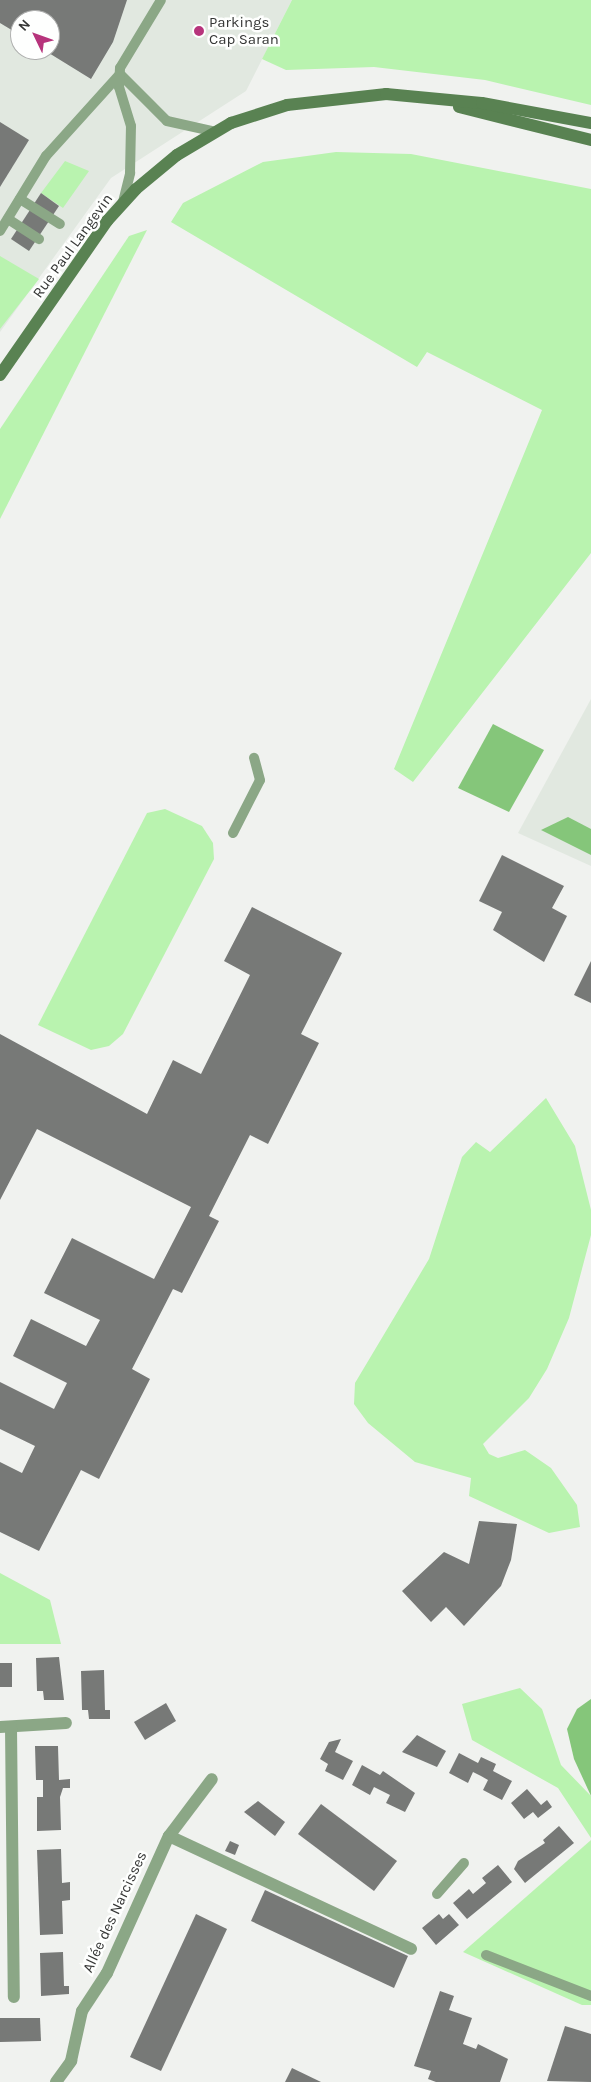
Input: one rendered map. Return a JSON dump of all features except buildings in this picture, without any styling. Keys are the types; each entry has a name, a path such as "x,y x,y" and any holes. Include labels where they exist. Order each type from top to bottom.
{"main road":[{"name":"Rue Paul Langevin","path":"0,375 123,204 177,156 216,132 287,105 329,97 386,94 444,102 591,140"},
{"name":"Rue Paul Langevin","path":"444,102 482,102 591,123"}],"street":[{"path":"14,1997 6,1727 66,1723"},
{"name":"Allée des Narcisses","path":"56,2082 71,2061 82,2011 107,1973 169,1836 212,1779"},
{"path":"169,1836 411,1949"}],"lane":[{"path":"0,232 46,156 120,74 162,0"},
{"path":"120,74 167,121 216,132"},
{"path":"120,74 119,87 131,126 130,173 123,204"},
{"path":"20,199 60,224"},
{"path":"8,219 39,239"},
{"path":"233,833 260,780 254,758"},
{"path":"437,1894 464,1863"},
{"path":"486,1956 591,1996"}],"shaded area":[{"path":"0,0 292,0 246,91 111,178 0,332"},
{"path":"292,0 591,0 591,105 485,80 374,67 286,70 262,59"},
{"path":"336,152 411,154 591,189 591,553 413,782 394,769 542,410 427,352 417,367 171,222 183,203 263,162"},
{"path":"65,161 89,171 63,208 41,193"},
{"path":"147,230 0,519 0,429 129,236"},
{"path":"0,256 39,279 0,329"},
{"path":"591,699 591,866 518,833"},
{"path":"493,724 544,750 509,812 458,788"},
{"path":"165,809 202,826 213,843 214,859 123,1034 109,1046 91,1050 38,1025 147,813"},
{"path":"568,817 591,829 591,855 541,830"},
{"path":"546,1098 575,1146 591,1210 591,1235 569,1318 547,1369 529,1398 483,1444 489,1454 498,1458 525,1450 551,1468 577,1505 580,1527 549,1533 469,1496 471,1478 415,1462 368,1423 354,1404 355,1383 429,1259 462,1157 476,1142 490,1152"},
{"path":"0,1573 50,1600 61,1644 0,1644"},
{"path":"520,1688 542,1709 561,1765 591,1796 591,1838 558,1788 472,1740 462,1704"},
{"path":"591,1699 591,1796 574,1759 567,1729 577,1709"},
{"path":"591,1840 591,2005 582,2005 463,1952"}],"place":[{"name":"Parkings Cap Saran","path":"199,31"}]}
